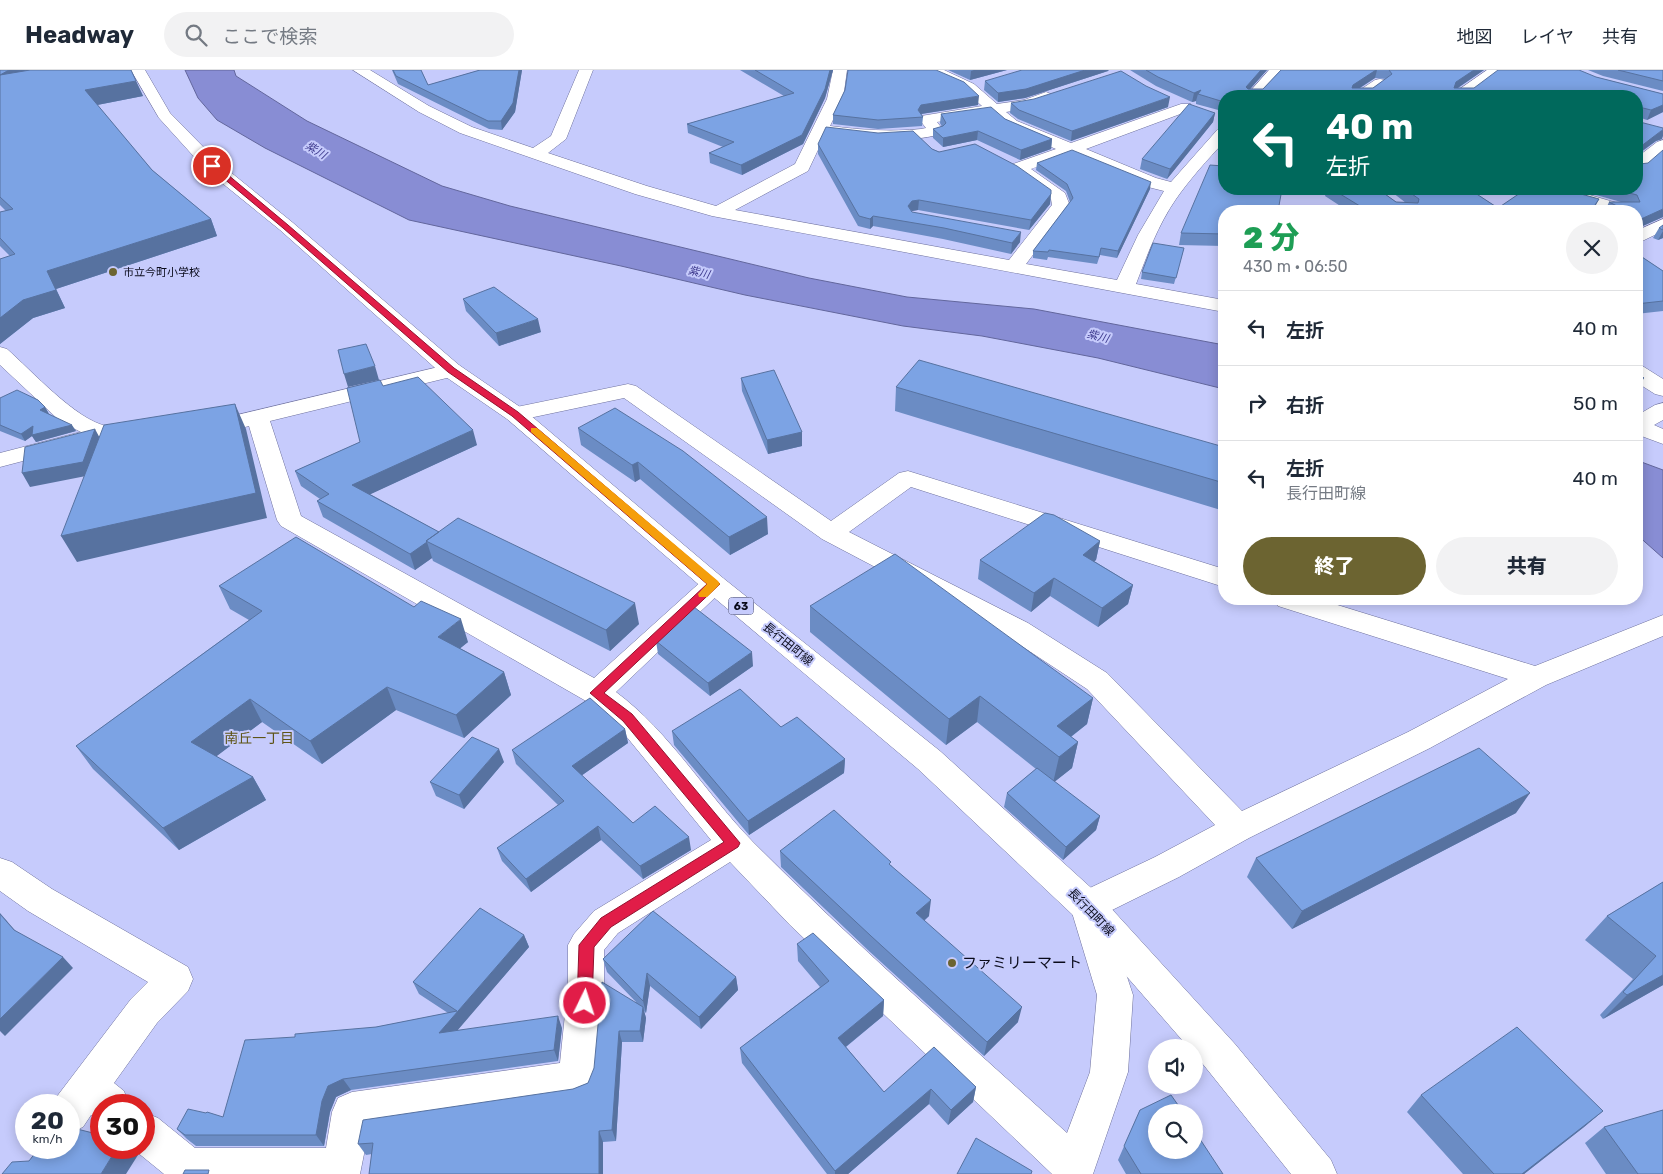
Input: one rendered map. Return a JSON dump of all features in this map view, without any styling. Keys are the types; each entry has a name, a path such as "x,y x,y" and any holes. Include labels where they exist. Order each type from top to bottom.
{"street":[{"name":"長行田町線","path":"138,70 164,115 212,166 286,226 451,370 515,414 714,584 929,760 1087,906 1222,1057 1317,1174"},
{"path":"360,70 424,110 466,130 641,190 718,212 1125,286 1218,305"},
{"path":"534,154 558,139 586,70"},
{"path":"718,212 802,167 835,99 840,70"},
{"path":"932,70 969,87 1011,124 1150,182 1175,188"},
{"path":"1259,90 1277,70"},
{"path":"1468,90 1497,70"},
{"path":"969,87 986,82"},
{"path":"1368,90 1380,82"},
{"path":"820,130 881,137 918,135 936,131 927,119 1027,104 1065,91"},
{"path":"1168,99 1205,113"},
{"path":"1018,168 1068,148 1186,107"},
{"path":"918,135 932,148"},
{"path":"1125,286 1139,251 1175,188 1218,139"},
{"path":"1643,162 1663,146"},
{"path":"1002,159 1059,197 1061,206 1034,238 1015,266"},
{"path":"1572,195 1605,205"},
{"path":"1592,201 1600,195"},
{"path":"1643,217 1663,224"},
{"path":"1643,235 1663,224"},
{"path":"1015,234 1034,238"},
{"path":"0,353 69,417 102,433"},
{"path":"224,424 258,418 451,370"},
{"path":"1643,376 1663,389"},
{"path":"515,414 628,391 831,533 1018,630 1097,681 1238,828"},
{"path":"1643,422 1663,410"},
{"path":"258,418 290,520 596,693 628,717 733,843 802,914 1074,1171 1109,1072 1115,995 1087,906 1167,867 1238,828 1419,740 1536,677 1658,631"},
{"path":"1643,429 1663,437"},
{"path":"0,460 102,433 155,433"},
{"path":"831,533 908,478 1218,576"},
{"path":"596,693 714,584"},
{"path":"1307,605 1536,677"},
{"path":"155,1141 188,1168 342,1168 352,1112 577,1079 586,984 586,945 606,922 733,843"},
{"path":"0,872 40,900 175,979 144,1011 89,1102"}],"water":[{"name":"紫川","path":"185,70 234,70 236,76 307,121 442,186 510,206 809,278 907,297 1034,309 1218,344 1218,388 1098,358 982,336 903,326 745,295 409,220 265,148 217,120 198,98"},
{"path":"1643,463 1663,470 1663,558 1643,540"}],"building":[{"path":"0,70 9,70 0,75"},
{"path":"30,70 131,70 136,81 85,90 152,170 211,219 47,271 56,290 23,300 0,318 0,259 15,254 0,238 0,212 13,209 0,197 0,75"},
{"path":"393,70 421,70 428,85 480,70 519,70 513,103 501,121 488,121 396,76"},
{"path":"755,70 830,70 825,89 802,135 741,165 709,153 734,142 687,124 794,93"},
{"path":"848,70 936,70 964,82 979,96 921,105 918,110 923,117 878,120 833,115 845,90"},
{"path":"1022,70 1085,70 1026,89 998,93 985,81"},
{"path":"1146,70 1261,70 1246,87 1248,89 1263,89 1281,70 1376,70 1353,85 1352,88 1373,88 1392,74 1389,70 1474,70 1456,82 1454,88 1474,88 1498,70 1579,70 1596,77 1663,94 1663,105 1651,110 1643,108 1643,90 1218,90 1218,100 1198,94 1201,90 1194,93"},
{"path":"1618,70 1663,70 1663,81"},
{"path":"1121,71 1146,86 1170,97 1072,131 1019,110 1011,103 1034,99"},
{"path":"1189,104 1215,113 1170,169 1142,159"},
{"path":"991,107 1005,119 1052,139 1021,150 978,131 943,138 933,129 946,123 941,114"},
{"path":"1643,123 1663,128 1643,145"},
{"path":"826,127 878,133 913,131 932,149 939,152 975,144 1017,166 1051,190 1051,194 1031,220 919,200 912,201 908,206 912,212 1021,232 1012,243 944,228 873,216 870,219 859,216 818,144"},
{"path":"1072,150 1151,182 1118,251 1101,248 1099,257 1049,250 1048,252 1033,251 1073,198 1067,184 1037,163"},
{"path":"1663,150 1663,209 1643,218 1643,205 1615,205 1609,202 1640,202 1637,195 1643,195 1643,164 1648,163"},
{"path":"1210,165 1218,166 1218,195 1281,195 1279,205 1218,205 1218,234 1181,233"},
{"path":"1342,195 1386,195 1396,202 1418,203 1419,199 1413,195 1478,195 1493,205 1358,205"},
{"path":"1517,195 1585,195 1599,199 1595,205 1502,205"},
{"path":"1153,243 1184,248 1176,278 1142,272"},
{"path":"1643,258 1663,271 1663,301 1643,303"},
{"path":"494,287 538,319 496,333 463,299"},
{"path":"366,344 375,366 344,374 338,350"},
{"path":"919,360 1218,445 1218,481 896,387"},
{"path":"774,370 802,432 767,440 741,378"},
{"path":"418,377 473,430 352,485 439,532 410,554 317,501 329,494 295,471 360,442 347,388 380,380 383,386"},
{"path":"17,390 38,400 45,407 40,410 72,425 32,435 33,426 21,434 0,425 0,398"},
{"path":"235,404 256,493 61,536 104,425"},
{"path":"615,408 683,451 767,517 729,537 638,462 632,465 578,428"},
{"path":"95,429 83,462 22,473 25,447"},
{"path":"1045,513 1054,515 1100,541 1083,555 1133,585 1102,608 1054,578 1034,593 980,560"},
{"path":"458,518 635,603 606,630 426,541"},
{"path":"296,537 414,607 421,601 461,619 438,637 504,672 456,715 387,687 310,741 250,699 191,742 253,777 163,828 76,746 262,611 219,586"},
{"path":"895,554 1093,698 1057,726 1078,742 1059,757 980,696 949,719 810,606"},
{"path":"694,607 752,652 708,683 656,641"},
{"path":"740,689 781,727 797,717 845,759 748,821 672,731"},
{"path":"590,698 625,729 572,766 633,823 655,806 689,837 640,866 598,826 526,879 497,848 564,801 512,750"},
{"path":"472,737 499,749 459,795 430,782"},
{"path":"1479,748 1530,793 1302,911 1256,858"},
{"path":"1037,768 1100,816 1066,847 1007,793"},
{"path":"834,810 891,862 889,864 931,900 916,913 1022,1007 987,1042 780,851"},
{"path":"1663,882 1663,975 1627,995 1623,992 1656,956 1607,916"},
{"path":"480,908 524,935 439,1033 558,1016 554,1050 343,1079 328,1086 322,1101 316,1135 185,1135 177,1129 188,1109 223,1117 245,1040 295,1037 295,1034 376,1027 457,1011 413,982"},
{"path":"653,911 736,977 699,1017 647,973 643,1001 603,959"},
{"path":"0,914 14,930 63,957 0,1019"},
{"path":"813,933 884,1000 838,1038 884,1092 934,1047 976,1087 951,1110 931,1089 835,1171 740,1048 829,981 797,944"},
{"path":"602,982 643,1007 640,1031 619,1031 612,1130 599,1131 599,1174 369,1174 373,1143 358,1144 363,1120 573,1089 588,1083 594,1068"},
{"path":"1517,1027 1603,1111 1522,1174 1494,1174 1421,1095"},
{"path":"1171,1095 1177,1104 1152,1104"},
{"path":"1148,1106 1148,1159 1203,1159 1203,1144 1223,1174 1141,1174 1124,1146 1140,1110"},
{"path":"1663,1110 1663,1174 1638,1174 1604,1127"},
{"path":"80,1130 90,1132 90,1159 110,1159 101,1174 2,1174 12,1162 29,1161 31,1159 80,1159"},
{"path":"976,1138 1032,1171 1031,1174 957,1174"},
{"path":"185,1170 209,1170 208,1174 183,1174"}],"slow traffic":[{"path":"534,430 714,584 703,594"}],"place":[{"name":"市立今町小学校","path":"113,272"},
{"name":"ファミリーマート","path":"952,963"}],"district":[{"name":"南丘一丁目","path":"259,738"}],"route":[{"path":"212,166 286,226 451,370 515,414 714,584 596,693 628,717 733,843 606,922 586,945 585,1003"}]}
